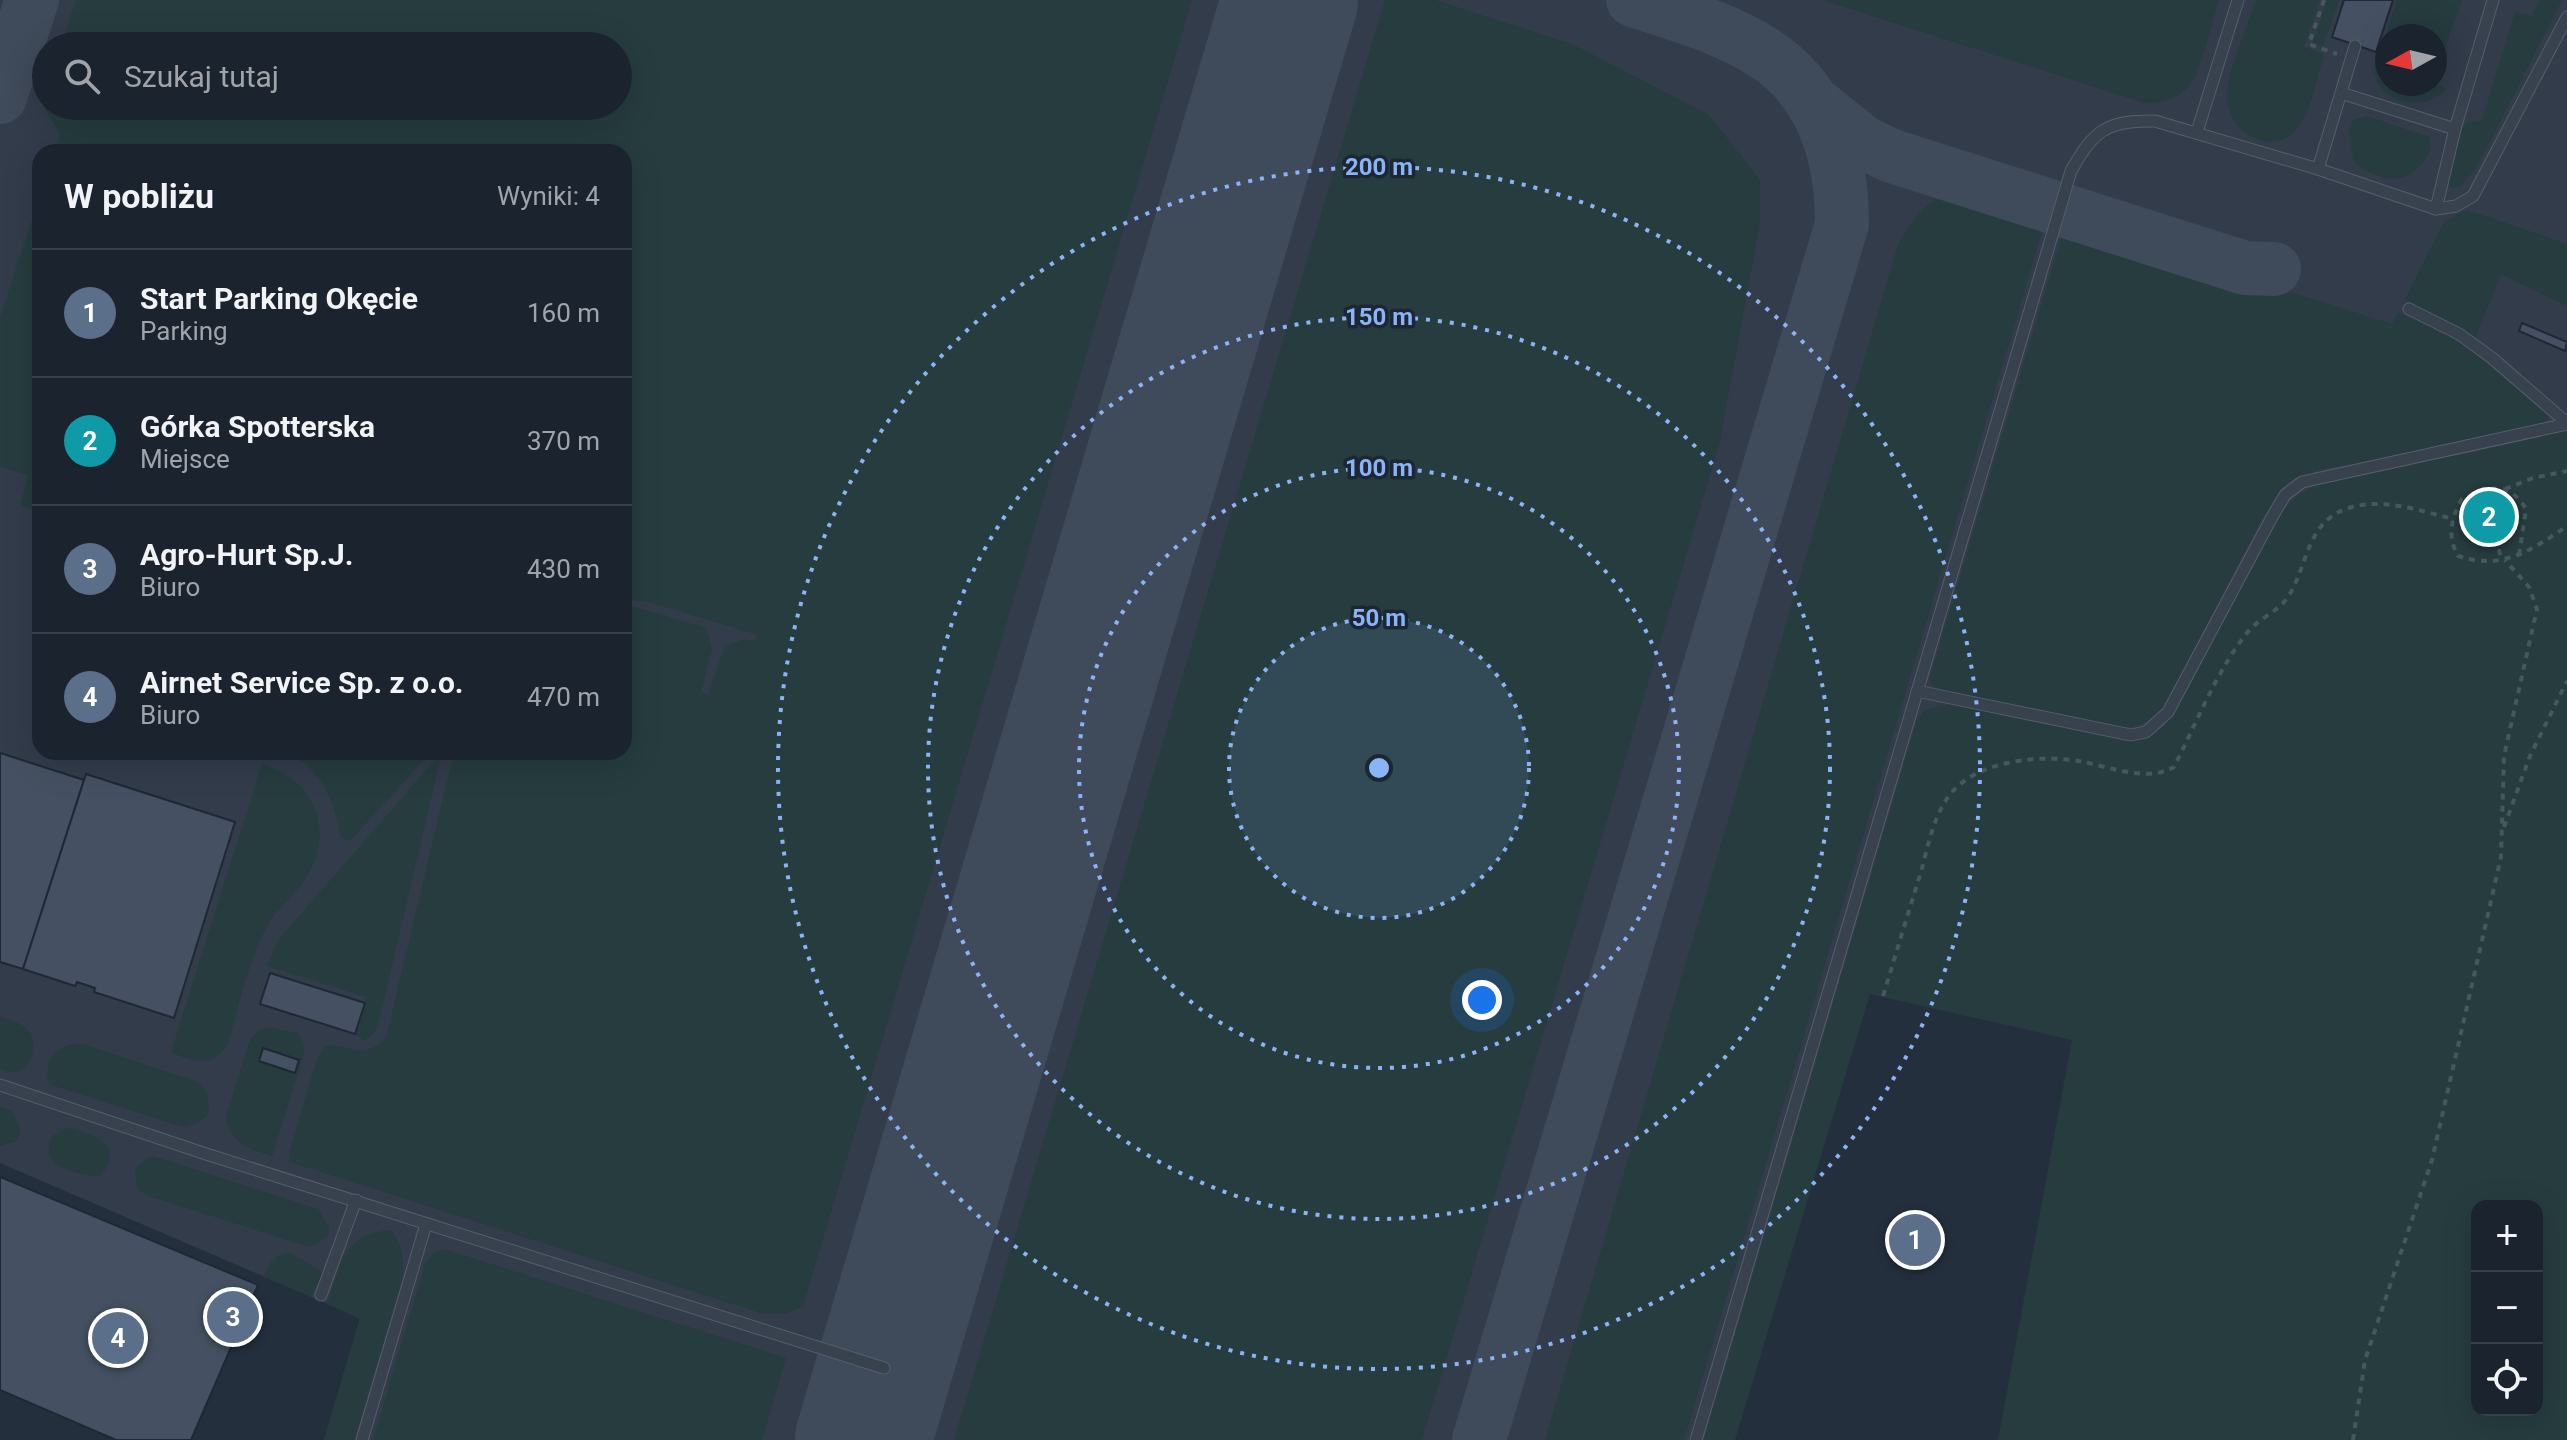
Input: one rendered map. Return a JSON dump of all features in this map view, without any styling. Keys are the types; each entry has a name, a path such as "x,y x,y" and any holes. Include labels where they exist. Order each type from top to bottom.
{"lane":[{"path":"2197,132 2238,0"},
{"path":"2436,209 2455,129 2493,0"},
{"path":"1696,1440 2071,171 2085,145 2098,131 2114,124 2132,120 2155,121 2318,169 2436,209 2456,206 2473,196 2567,17"},
{"path":"2318,169 2355,46"},
{"path":"2341,93 2455,129"},
{"path":"2409,309 2459,334 2481,350 2567,424"},
{"path":"1917,691 2131,735 2146,732 2168,712 2272,517 2285,495 2302,482 2567,424"},
{"path":"0,1085 206,1154 884,1368"},
{"path":"321,1295 356,1200"},
{"path":"362,1440 426,1224"}],"path":[{"path":"2324,0 2309,44 2351,59"},
{"path":"2567,471 2533,478 2505,489 2491,489 2461,500 2454,514 2451,543 2458,556 2471,560 2503,560 2534,549 2567,526"},
{"path":"2505,489 2517,496 2526,509 2519,555"},
{"path":"2353,1440 2365,1360 2432,1160 2501,857 2504,756 2537,609 2529,587 2503,560 2489,518"},
{"path":"2502,833 2530,756 2567,681"}],"shaded area":[{"path":"0,0 2567,0 2567,445 2164,765 1949,718 1733,1440 324,1440 360,1318 0,1163"}],"green space":[{"path":"76,0 1192,0 803,1306 786,1314 764,1314 290,1162 289,1153 317,1059 324,1047 333,1045 367,1050 386,1038 452,760 632,760 632,607 706,628 712,649 701,692 708,695 725,646 742,640 755,641 758,635 632,599 632,144 57,144 60,134 52,120 632,120 632,32 66,32"},
{"path":"1385,0 1435,0 1574,45 1709,115 1760,180 1760,223 1719,445 1422,1440 954,1440"},
{"path":"1822,0 2219,0 2190,85 2166,101 2145,103"},
{"path":"2256,0 2320,0 2304,47 2324,54 2314,90 2300,125 2278,141 2254,138 2235,121 2229,109 2227,95 2230,75"},
{"path":"2327,0 2339,0 2323,46 2313,43"},
{"path":"2397,0 2462,0 2447,42 2447,24 2389,24"},
{"path":"2539,0 2562,0 2477,167 2460,187 2452,188 2447,180 2463,126 2482,120 2515,12 2533,16"},
{"path":"2390,96 2438,96 2418,103"},
{"path":"2367,116 2429,137 2431,148 2416,170 2397,179 2387,178 2354,162 2349,133 2353,120"},
{"path":"1961,191 2047,215 1684,1440 1545,1440 1898,245 1923,209 1940,197"},
{"path":"2467,210 2567,244 2567,306 2501,274 2475,339 2405,299 2444,222"},
{"path":"32,220 32,510 20,506 28,475 0,467 0,318"},
{"path":"2072,223 2392,324 2398,313 2430,325 2460,342 2548,413 2549,418 2539,425 2470,442 2318,470 2288,482 2261,520 2165,706 2144,723 2116,727 1940,690 1931,684 1930,678 2064,229"},
{"path":"2567,430 2567,1440 1998,1440 2072,1040 1870,994 1735,1440 1704,1440 1917,720 1925,710 1952,704 2122,741 2147,738 2175,713 2276,519 2294,498 2315,485 2378,469 2475,452"},
{"path":"298,760 424,760 352,839 346,840 340,836 330,797 308,767"},
{"path":"435,760 440,760 374,1033 365,1041 355,1034 366,997 267,966 278,940"},
{"path":"262,764 281,772 308,796 316,811 319,846 303,882 273,917 259,943 227,1039 229,1043 216,1057 196,1061 171,1052"},
{"path":"0,1017 23,1026 32,1036 30,1059 24,1068 16,1072 0,1068"},
{"path":"268,1027 298,1033 304,1054 272,1156 236,1139 226,1116 250,1040"},
{"path":"83,1044 198,1082 207,1092 209,1114 195,1124 182,1127 49,1084 51,1058 60,1049"},
{"path":"0,1107 13,1111 21,1132 16,1141 0,1146"},
{"path":"66,1128 95,1137 108,1147 109,1163 98,1177 61,1168 50,1157 51,1137"},
{"path":"153,1156 318,1209 329,1227 328,1236 314,1246 306,1246 146,1195 137,1188 135,1170"},
{"path":"390,1230 402,1254 402,1280 354,1440 324,1440 360,1319 327,1304 340,1264 352,1245 361,1238"},
{"path":"444,1249 786,1358 762,1440 373,1440 425,1264 435,1252"},
{"path":"290,1253 323,1272 311,1297 264,1277 273,1260"}],"building":[{"path":"2344,0 2393,0 2385,24 2375,24 2375,52 2332,37"},
{"path":"2522,323 2567,342 2565,351 2519,331"},
{"path":"0,753 84,780 23,969 0,962"},
{"path":"86,774 235,822 174,1018 94,992 95,988 77,982 75,986 23,969"},
{"path":"270,973 365,1003 355,1034 260,1004"},
{"path":"263,1048 299,1060 295,1073 259,1061"},
{"path":"0,1177 258,1285 191,1440 116,1440 0,1390"}],"taxiway":[{"path":"0,97 32,0"},
{"path":"1479,1440 1842,224 1833,151 1826,128 1802,86 1785,69 1749,44 1700,22 1633,0"},
{"path":"1813,102 1864,143 1892,156 2245,268 2274,269"}],"runway":[{"path":"863,1440 1290,0"}],"place":[{"name":"Górka Spotterska","path":"2489,517"},
{"name":"Start Parking Okęcie","path":"1915,1240"},
{"name":"Agro-Hurt Sp.J.","path":"233,1317"},
{"name":"Airnet Service Sp. z o.o.","path":"118,1338"}]}
